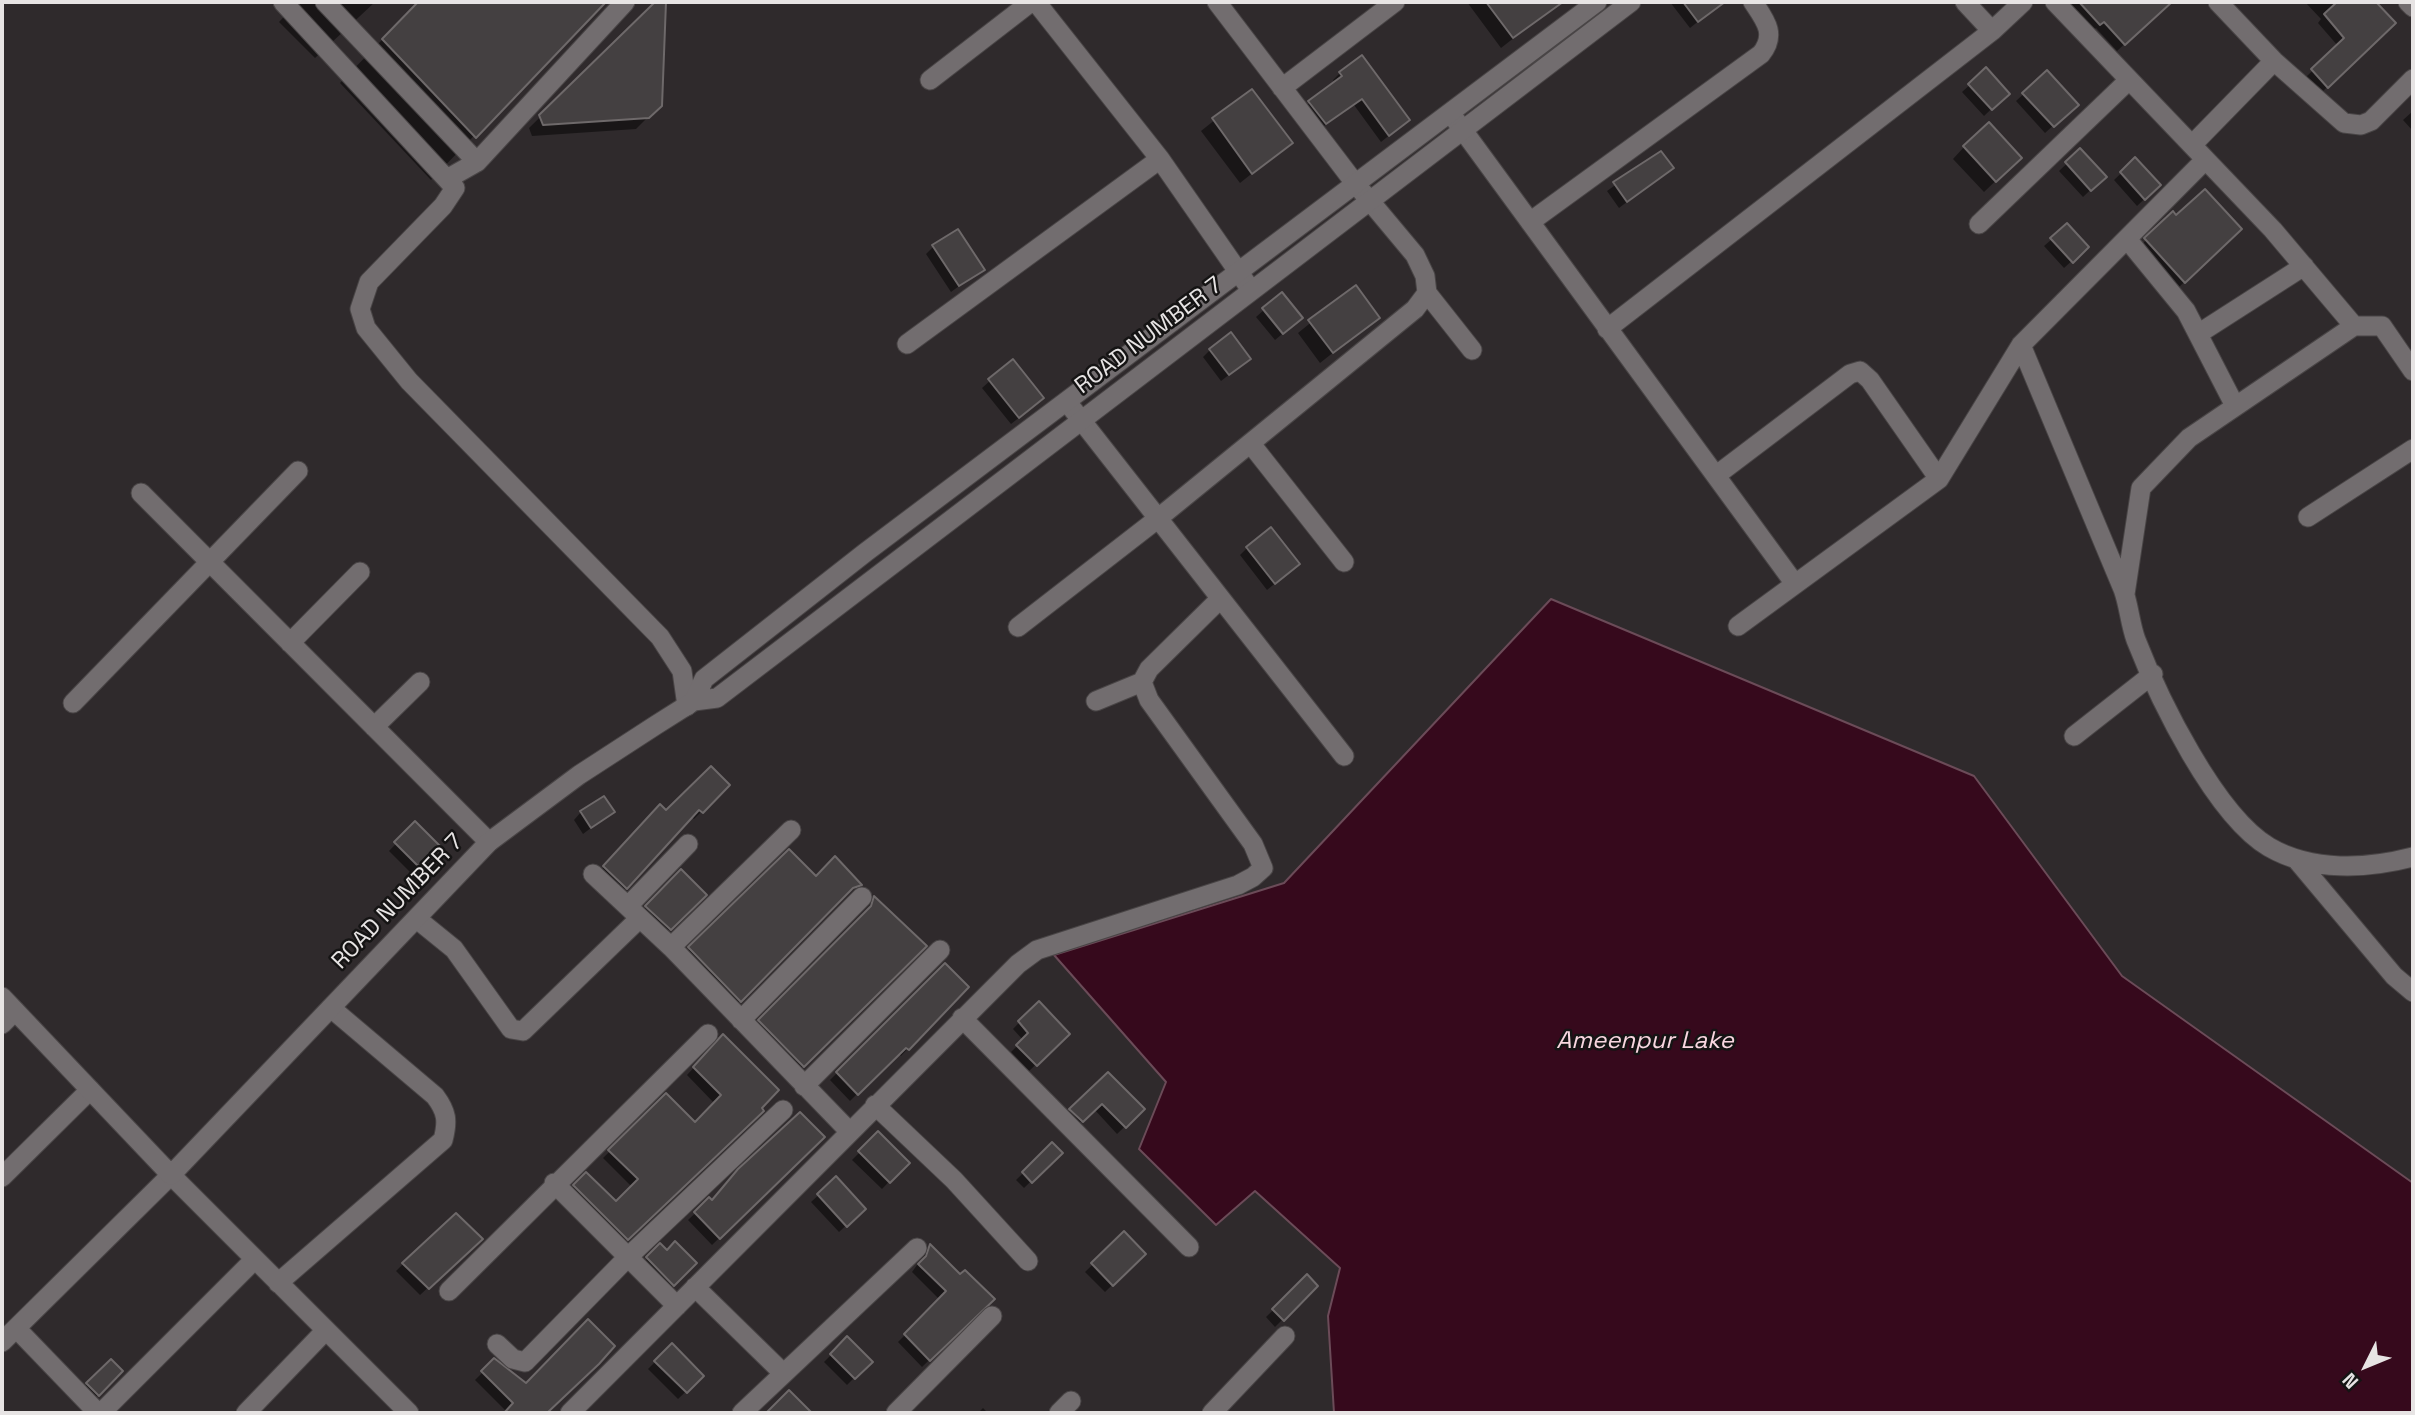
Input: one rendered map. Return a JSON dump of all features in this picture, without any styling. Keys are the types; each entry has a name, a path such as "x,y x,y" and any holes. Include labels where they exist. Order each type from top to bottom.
{"street":[{"path":"283,2 455,188 443,206 369,282 360,309 366,328 409,381 660,637 682,671 690,704"},
{"path":"325,2 477,162"},
{"path":"447,179 477,162 625,2"},
{"path":"930,80 1034,2 1160,159 1251,289"},
{"path":"1217,2 1354,183 1415,255 1425,276 1427,293 1472,350"},
{"path":"1282,88 1395,2"},
{"name":"ROAD NUMBER 7","path":"690,704 704,680 956,485 1597,2"},
{"name":"ROAD NUMBER 7","path":"9,1335 171,1175 489,842 579,775 690,704 717,698 1368,199 1631,2"},
{"path":"1530,222 1761,54 1770,38 1769,27 1753,2"},
{"path":"1965,2 1992,31"},
{"path":"1607,329 1992,31 2023,2"},
{"path":"2054,2 2304,266 2354,326"},
{"path":"2218,2 2274,61 2344,123 2361,125 2371,121 2413,79"},
{"path":"2408,2 2413,7"},
{"path":"1738,626 1939,479 2021,345 2127,239 2274,61"},
{"path":"1979,224 2129,80"},
{"path":"1449,112 1607,329 1718,474 1795,584"},
{"path":"907,344 1160,159"},
{"path":"2127,239 2186,311 2235,406"},
{"path":"2198,334 2304,266"},
{"path":"1018,626 1251,444 1415,309 1427,293"},
{"path":"2124,594 2141,488 2189,438 2354,326 2382,326 2413,371"},
{"path":"2021,345 2124,594 2136,639 2186,746 2239,822 2268,846 2296,859 2331,865 2380,866 2413,857"},
{"path":"1718,474 1850,374 1860,371 1870,380 1939,479"},
{"path":"1066,402 1344,756"},
{"path":"1251,444 1344,562"},
{"path":"2308,517 2413,449"},
{"path":"73,703 298,471"},
{"path":"956,485 971,503"},
{"path":"141,494 489,842"},
{"path":"290,643 360,572"},
{"path":"1096,701 1142,682 1149,669 1219,600"},
{"path":"2074,736 2152,674"},
{"path":"374,727 420,682"},
{"path":"570,1413 1018,964 1037,950 1238,885 1254,877 1263,868 1253,844 1149,700 1142,682"},
{"path":"671,947 791,830"},
{"path":"417,919 454,949 511,1029 523,1031 634,912 688,844"},
{"path":"2296,859 2394,976 2413,992"},
{"path":"593,874 671,947 849,1131"},
{"path":"741,1020 862,897"},
{"path":"804,1086 940,950"},
{"path":"278,1283 443,1140 448,1123 445,1110 435,1096 331,1008"},
{"path":"6,1011 90,1090 409,1413"},
{"path":"962,1018 1189,1247"},
{"path":"449,1291 554,1183 708,1034"},
{"path":"2,1177 90,1090"},
{"path":"875,1105 954,1180 1028,1261"},
{"path":"498,1344 513,1359 525,1362 628,1257 783,1110"},
{"path":"554,1183 677,1306"},
{"path":"742,1413 916,1248"},
{"path":"9,1335 100,1413 256,1259"},
{"path":"695,1287 783,1373"},
{"path":"897,1413 992,1316"},
{"path":"246,1413 326,1330"},
{"path":"1212,1413 1285,1336"}],"water":[{"name":"Ameenpur Lake","path":"1551,599 1974,776 2122,976 2413,1183 2413,1413 1334,1413 1328,1316 1340,1268 1255,1191 1216,1225 1139,1149 1166,1082 1054,955 1284,883"}],"building":[{"path":"418,2 606,2 476,138 382,39"},
{"path":"655,2 666,2 662,106 649,118 543,125 539,115"},
{"path":"1486,2 1563,2 1513,38"},
{"path":"1683,2 1725,2 1698,22"},
{"path":"2079,2 2172,2 2125,45 2104,22 2100,25"},
{"path":"2337,2 2376,2 2396,23 2328,88 2311,69 2344,38 2324,14"},
{"path":"1362,55 1410,120 1389,136 1362,99 1326,124 1308,101 1342,76 1339,72"},
{"path":"1986,67 2010,94 1992,110 1968,84"},
{"path":"2047,70 2079,105 2054,127 2022,93"},
{"path":"1252,89 1293,143 1252,174 1212,118"},
{"path":"1989,122 2022,158 1996,182 1963,146"},
{"path":"2080,148 2107,177 2091,191 2065,162"},
{"path":"1661,151 1674,168 1627,202 1613,182"},
{"path":"2135,157 2161,185 2145,200 2120,172"},
{"path":"2205,189 2242,229 2185,283 2144,238 2173,211 2176,215"},
{"path":"2067,223 2089,247 2073,263 2050,238"},
{"path":"958,229 985,270 959,286 932,245"},
{"path":"1356,285 1380,318 1333,353 1308,320"},
{"path":"1282,292 1303,318 1283,334 1262,308"},
{"path":"1231,332 1251,359 1229,375 1209,349"},
{"path":"1013,359 1044,398 1019,418 988,379"},
{"path":"1271,527 1300,564 1275,584 1246,547"},
{"path":"711,766 730,785 703,813 699,810 627,889 603,866 660,804 666,810"},
{"path":"604,796 615,812 591,828 580,811"},
{"path":"415,821 441,847 420,868 394,842"},
{"path":"789,849 816,876 835,856 862,885 853,888 741,1002 688,947"},
{"path":"681,869 707,895 671,930 645,906"},
{"path":"874,896 927,946 804,1067 758,1020 871,906"},
{"path":"945,963 969,987 909,1050 906,1048 858,1095 836,1072"},
{"path":"1039,1001 1070,1034 1037,1066 1016,1045 1028,1033 1018,1021"},
{"path":"723,1034 779,1090 762,1108 764,1111 628,1240 573,1185 586,1172 616,1201 638,1179 608,1150 666,1093 695,1122 721,1095 693,1067"},
{"path":"1108,1072 1145,1109 1126,1128 1102,1104 1083,1122 1069,1109"},
{"path":"800,1112 825,1137 720,1239 694,1212 709,1197 712,1200 738,1169"},
{"path":"878,1131 910,1163 890,1183 858,1151"},
{"path":"1052,1142 1063,1153 1032,1183 1022,1172"},
{"path":"836,1176 866,1209 847,1227 817,1194"},
{"path":"456,1213 483,1239 429,1289 402,1263"},
{"path":"1124,1231 1146,1254 1113,1286 1091,1263"},
{"path":"675,1241 697,1263 674,1286 646,1257 660,1243 667,1250"},
{"path":"930,1244 960,1274 965,1270 995,1299 930,1361 904,1334 946,1291 918,1264 926,1256"},
{"path":"1307,1274 1318,1286 1284,1321 1272,1309"},
{"path":"588,1319 615,1346 599,1364 547,1413 504,1413 513,1403 481,1371 494,1358 526,1383"},
{"path":"847,1336 873,1362 855,1379 830,1354"},
{"path":"672,1343 704,1376 687,1393 654,1361"},
{"path":"111,1359 123,1371 99,1396 86,1383"},
{"path":"789,1390 812,1413 766,1413"}]}
